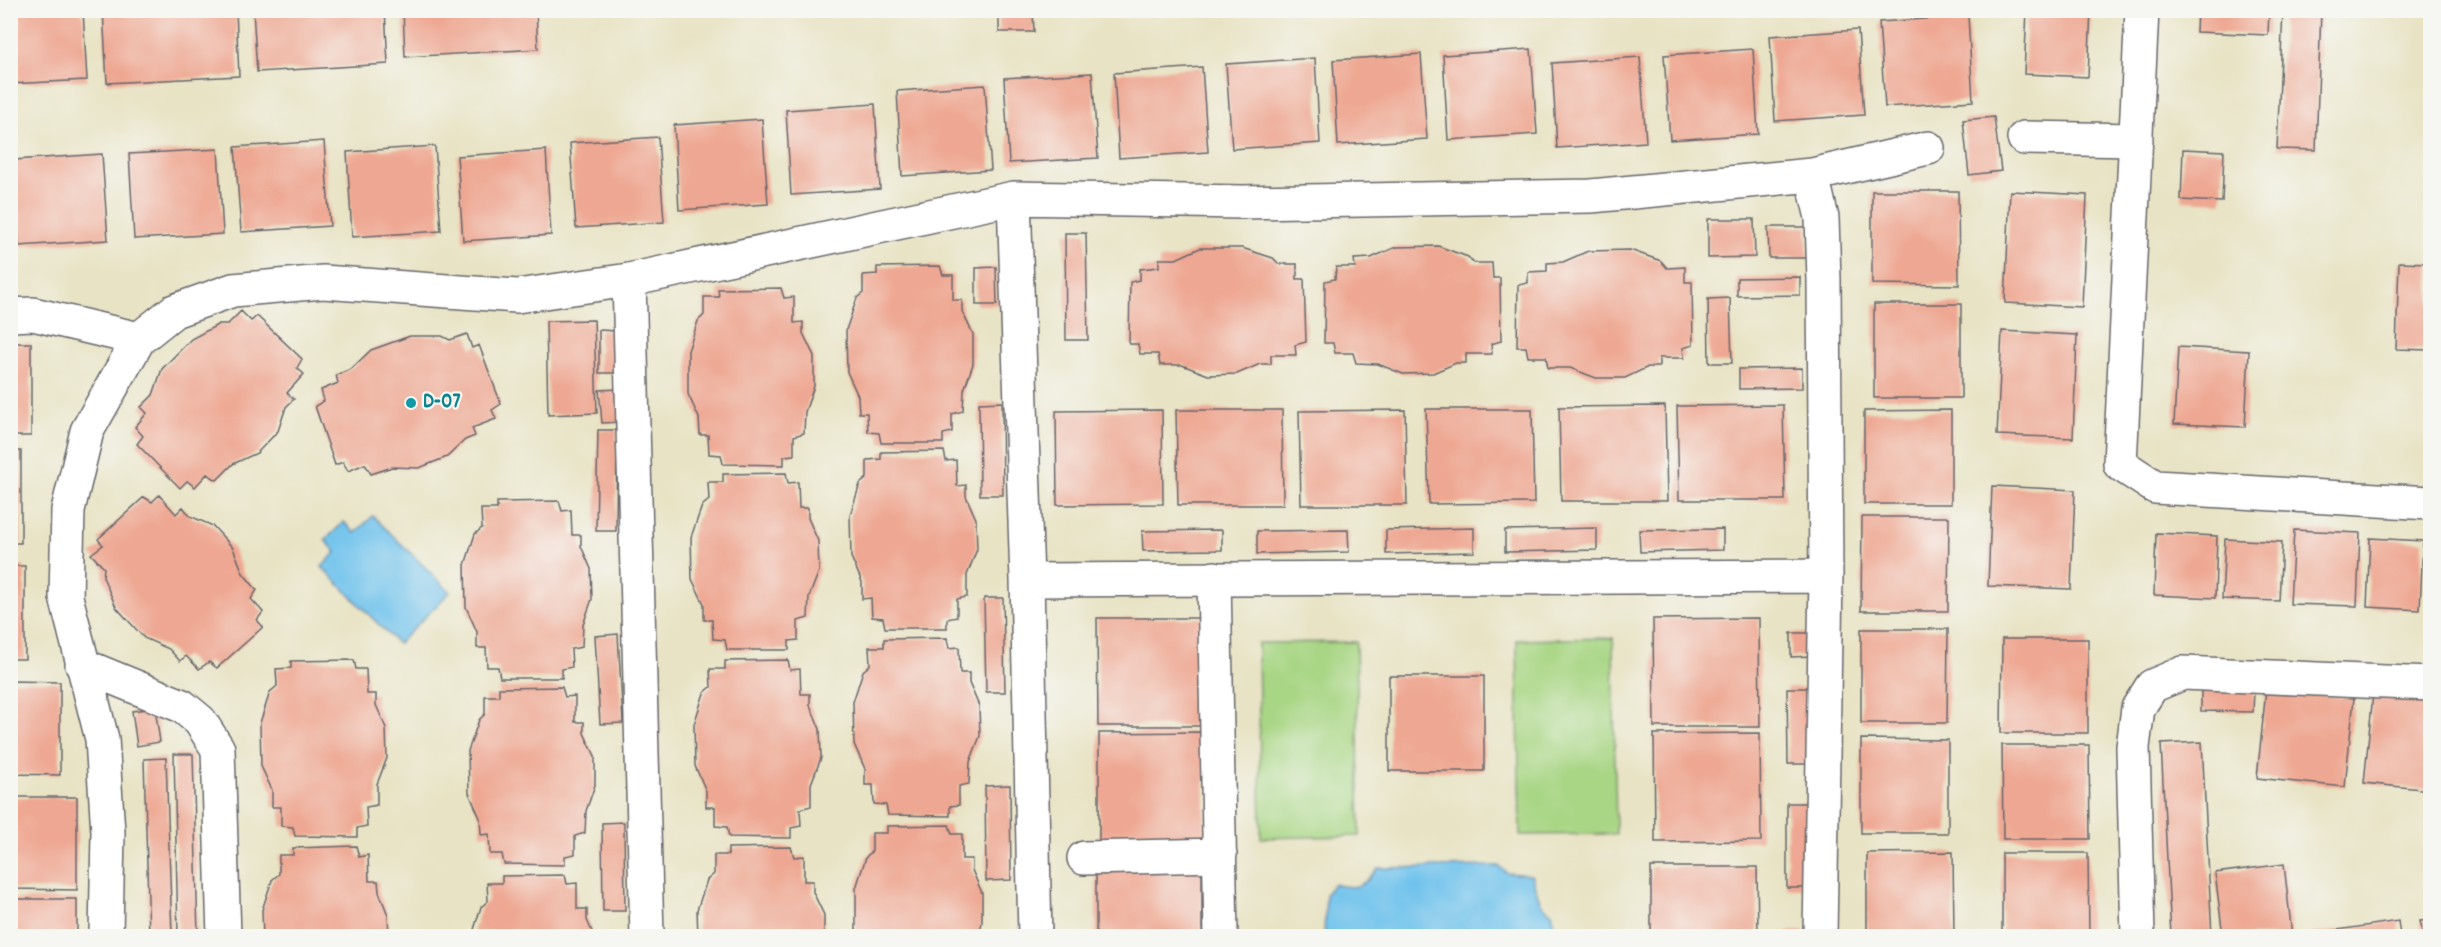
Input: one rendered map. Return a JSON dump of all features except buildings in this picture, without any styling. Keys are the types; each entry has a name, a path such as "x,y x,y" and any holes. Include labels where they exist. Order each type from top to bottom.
{"street":[{"path":"2142,10 2121,464 2155,487 2430,503"},
{"path":"2024,138 2136,140"},
{"path":"106,936 108,832 102,740 66,597 68,510 87,431 139,339 174,311 233,290 324,282 517,296 629,280 1014,198 1242,202 1591,196 1812,175 1928,148"},
{"path":"1812,175 1822,218 1824,270 1826,576 1820,936"},
{"path":"1014,198 1027,580 1035,936"},
{"path":"629,280 647,936"},
{"path":"10,315 33,314 139,339"},
{"path":"1027,580 1826,576"},
{"path":"1214,579 1221,936"},
{"path":"82,665 182,706 200,720 218,749 224,936"},
{"path":"2138,936 2133,747 2138,708 2152,686 2183,673 2430,684"},
{"path":"1084,858 1220,855"}],"green space":[{"path":"1613,638 1616,834 1520,835 1517,640"},
{"path":"1356,642 1360,836 1261,838 1258,643"}],"water":[{"path":"373,516 450,592 398,644 322,567 336,552 325,540 344,522 355,533"},
{"path":"1499,866 1507,873 1531,875 1541,904 1552,913 1554,921 1549,935 1324,936 1326,894 1333,884 1354,887 1364,883 1378,868"}],"place":[{"name":"D-07","path":"411,403"}]}
